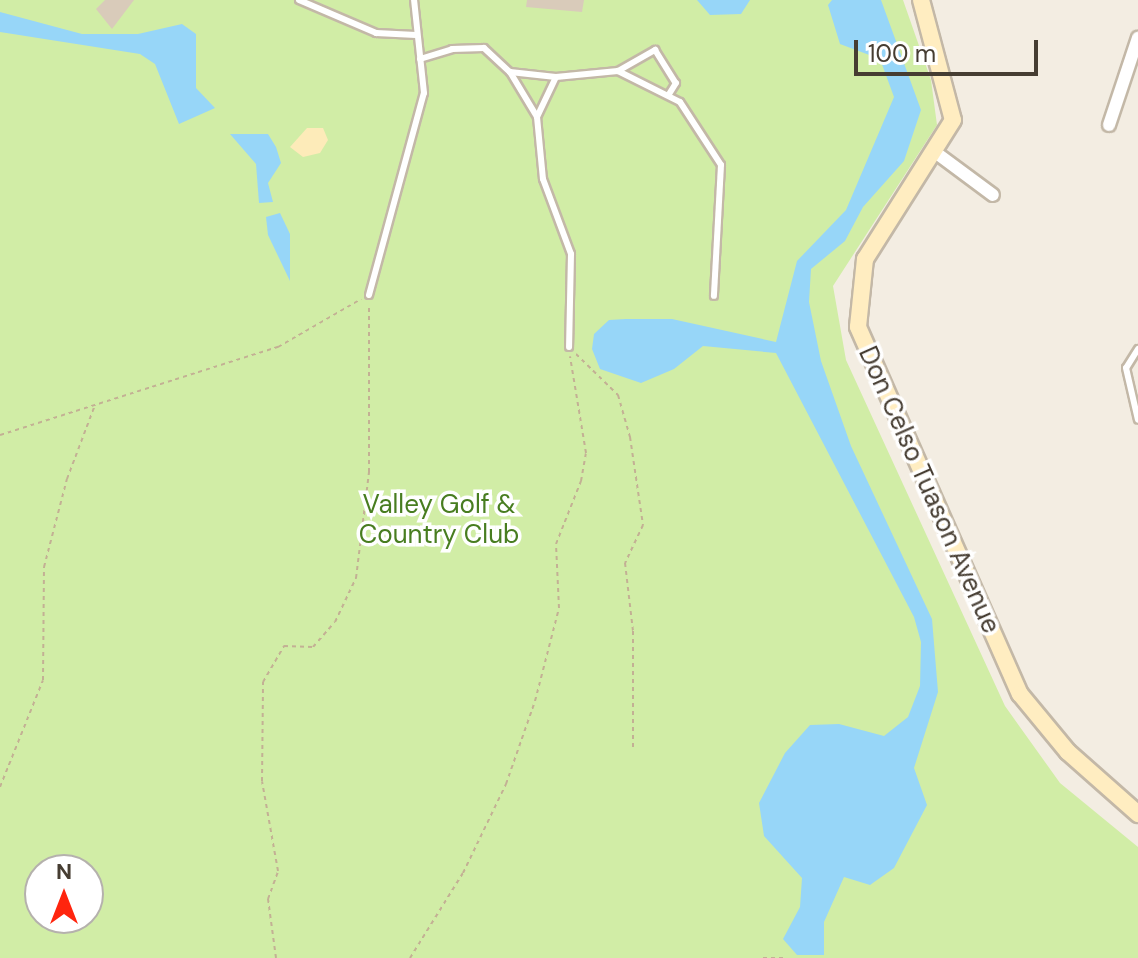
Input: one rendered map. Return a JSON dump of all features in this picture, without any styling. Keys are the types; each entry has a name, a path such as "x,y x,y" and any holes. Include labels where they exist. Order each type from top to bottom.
{"street":[{"name":"Don Celso Tuason Avenue","path":"921,0 953,120 865,259 858,327 1020,694 1068,752 1138,814"},
{"path":"1109,125 1138,38"},
{"path":"935,152 993,195"}],"lane":[{"path":"299,0 376,33 416,35"},
{"path":"369,295 416,136 424,93 414,0"},
{"path":"420,59 452,49 484,48 510,72 537,117 543,179 571,254 569,347"},
{"path":"510,72 556,77 618,71 655,50 676,83 669,94"},
{"path":"618,71 669,94 721,165 714,296"},
{"path":"537,117 556,77"},
{"path":"1138,349 1126,368 1138,420"}],"path":[{"path":"0,435 278,347 369,295 369,472 356,578 335,622 313,647 284,646 263,682 262,781 278,871 268,899 276,958"},
{"path":"569,347 618,395 630,437 643,525 625,563 633,631 633,748"},
{"path":"410,958 463,873 506,784 535,701 559,608 556,544 586,453 569,347"},
{"path":"0,787 43,680 44,567 67,479 95,405"},
{"path":"763,958 785,958"}],"green space":[{"name":"Valley Golf & Country Club","path":"0,0 903,0 931,80 937,125 833,286 846,360 1005,706 1060,783 1138,847 1138,958 0,958"}],"sand":[{"path":"307,128 323,128 328,140 320,153 303,157 290,147"}],"water":[{"path":"697,0 750,0 741,14 710,15"},
{"path":"832,0 881,0 921,110 904,161 863,207 845,241 811,269 809,302 821,361 851,446 932,619 938,692 914,768 927,805 894,868 870,885 844,877 824,922 824,955 797,955 783,939 800,907 802,878 764,836 759,803 785,753 810,725 839,724 884,736 908,717 920,686 921,642 914,617 776,353 703,346 674,369 641,383 600,369 592,349 594,334 609,320 626,319 672,319 776,342 797,261 846,210 894,97 880,59 840,44 828,5"},
{"path":"0,12 82,34 138,34 182,24 196,34 196,88 215,108 179,124 155,64 140,54 0,32"},
{"path":"230,134 268,134 281,163 268,183 273,202 259,203 256,164"},
{"path":"280,213 290,234 290,281 268,235 266,217"}],"building":[{"path":"105,0 134,0 112,29 96,9"},
{"path":"527,0 584,0 582,12 526,7"}]}
